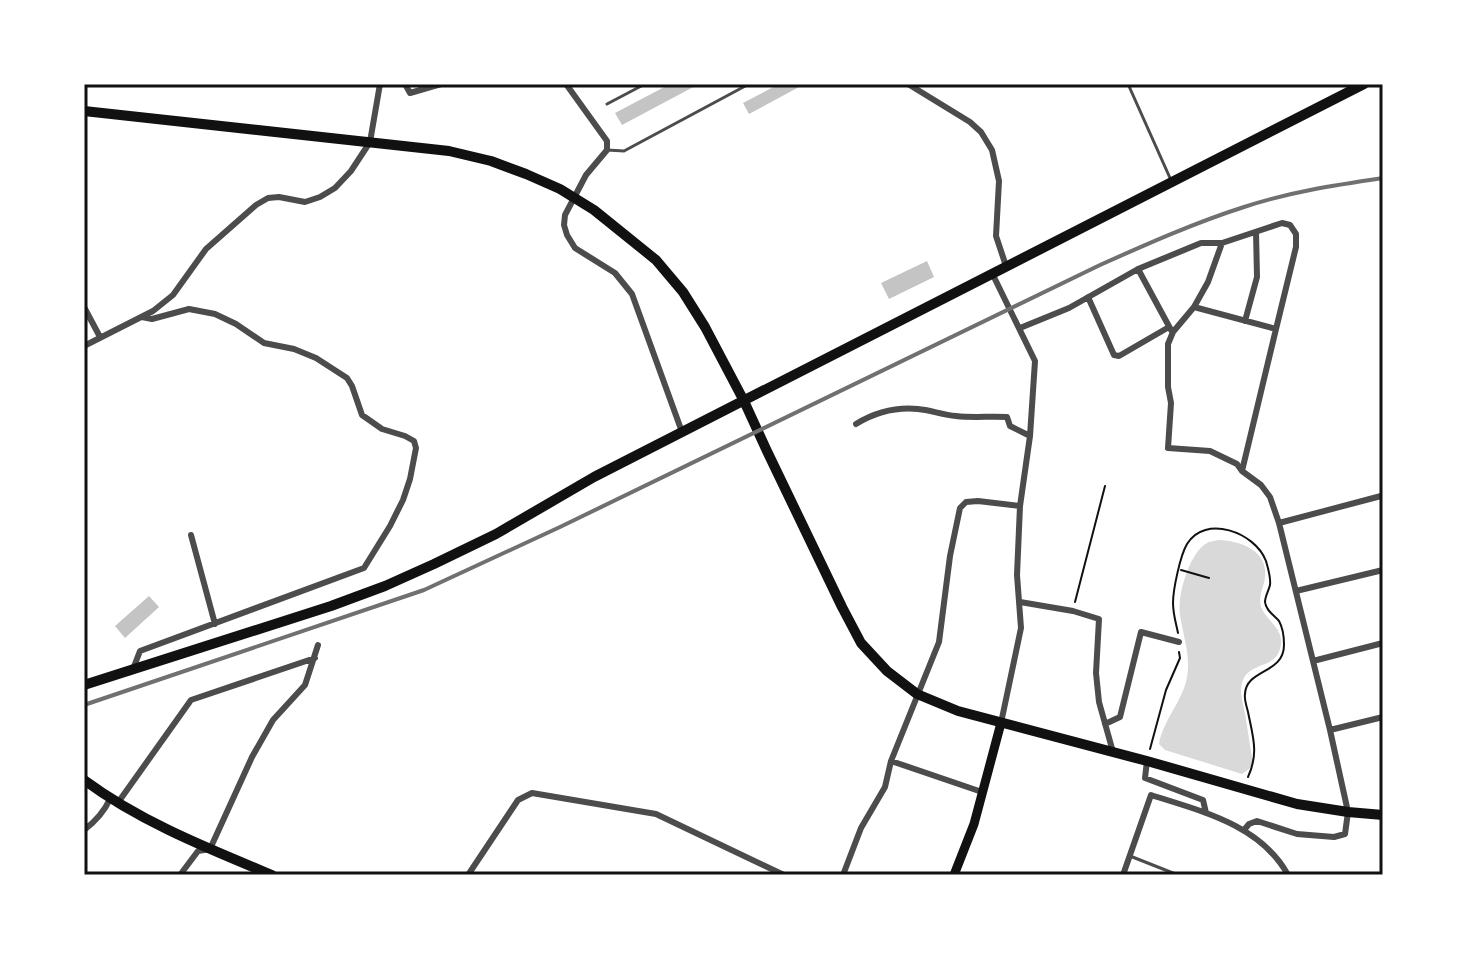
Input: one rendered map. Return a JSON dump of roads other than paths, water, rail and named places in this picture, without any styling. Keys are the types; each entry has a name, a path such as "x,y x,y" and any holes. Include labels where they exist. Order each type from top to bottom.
{"main road":[{"path":"84,685 331,606 434,564 496,534 594,477 1364,84"},
{"path":"84,111 449,151 491,161 560,189 594,210 656,260 683,292 744,401 861,643 887,671 917,694 958,711 1297,804 1383,815"},
{"path":"954,875 974,824 1001,723"},
{"path":"84,780 151,822 272,875"}],"street":[{"path":"84,346 153,311 173,295 206,249 256,205 268,198 279,197 305,202 335,188 351,171 370,142 380,84"},
{"path":"405,84 410,93 441,84"},
{"path":"566,84 607,141 607,150 586,175 565,215 567,235 575,248 615,273 632,294 682,432"},
{"path":"908,84 970,122 981,132 992,150 999,181 996,236 1006,266"},
{"path":"1018,326 1069,308 1138,269 1201,243 1222,243 1282,223 1290,225 1296,234 1296,247 1242,471"},
{"path":"1245,321 1257,277 1256,232"},
{"path":"1088,297 1114,355 1119,356 1171,330 1194,307 1208,282 1222,243"},
{"path":"1138,269 1171,330 1168,344 1171,403 1168,448 1210,451 1237,464 1270,497 1296,591 1348,812 1345,834 1334,837 1297,834 1257,821 1244,830"},
{"path":"992,273 1035,361 1030,436 1020,506 1017,575 1021,628 1001,723"},
{"path":"84,307 100,337"},
{"path":"1194,307 1276,329"},
{"path":"132,671 140,651 364,568 403,500 416,448 414,441 382,429 362,415 347,378 316,358 294,349 264,343 215,314 189,309 152,319 142,317"},
{"path":"856,424 887,411 919,409 960,417 1007,417 1010,426 1030,436"},
{"path":"1279,523 1383,497"},
{"path":"843,875 861,828 885,787 891,761 939,642 950,556 960,508 966,502 978,501 1020,506"},
{"path":"191,535 215,624"},
{"path":"1296,591 1383,570"},
{"path":"1020,602 1099,619 1096,673 1099,702 1113,752"},
{"path":"1105,724 1120,717 1141,632 1179,642"},
{"path":"1313,661 1383,643"},
{"path":"180,875 198,851 210,849 252,757 273,720 305,685 318,645"},
{"path":"84,830 113,801 191,700 315,658"},
{"path":"1330,730 1383,717"},
{"path":"891,761 982,792"},
{"path":"1147,761 1145,778 1203,800 1206,813"},
{"path":"468,875 518,800 532,793 656,814 784,875"},
{"path":"1123,875 1151,795 1206,813 1244,830 1271,850 1288,875"},
{"path":"759,875 762,866"}],"lane":[{"path":"607,104 645,84"},
{"path":"607,150 624,151 749,84"},
{"path":"1128,84 1172,181"},
{"path":"1130,856 1178,875"}],"railway":[{"path":"84,705 424,590 1100,265 1171,234 1278,197 1383,178"}]}
